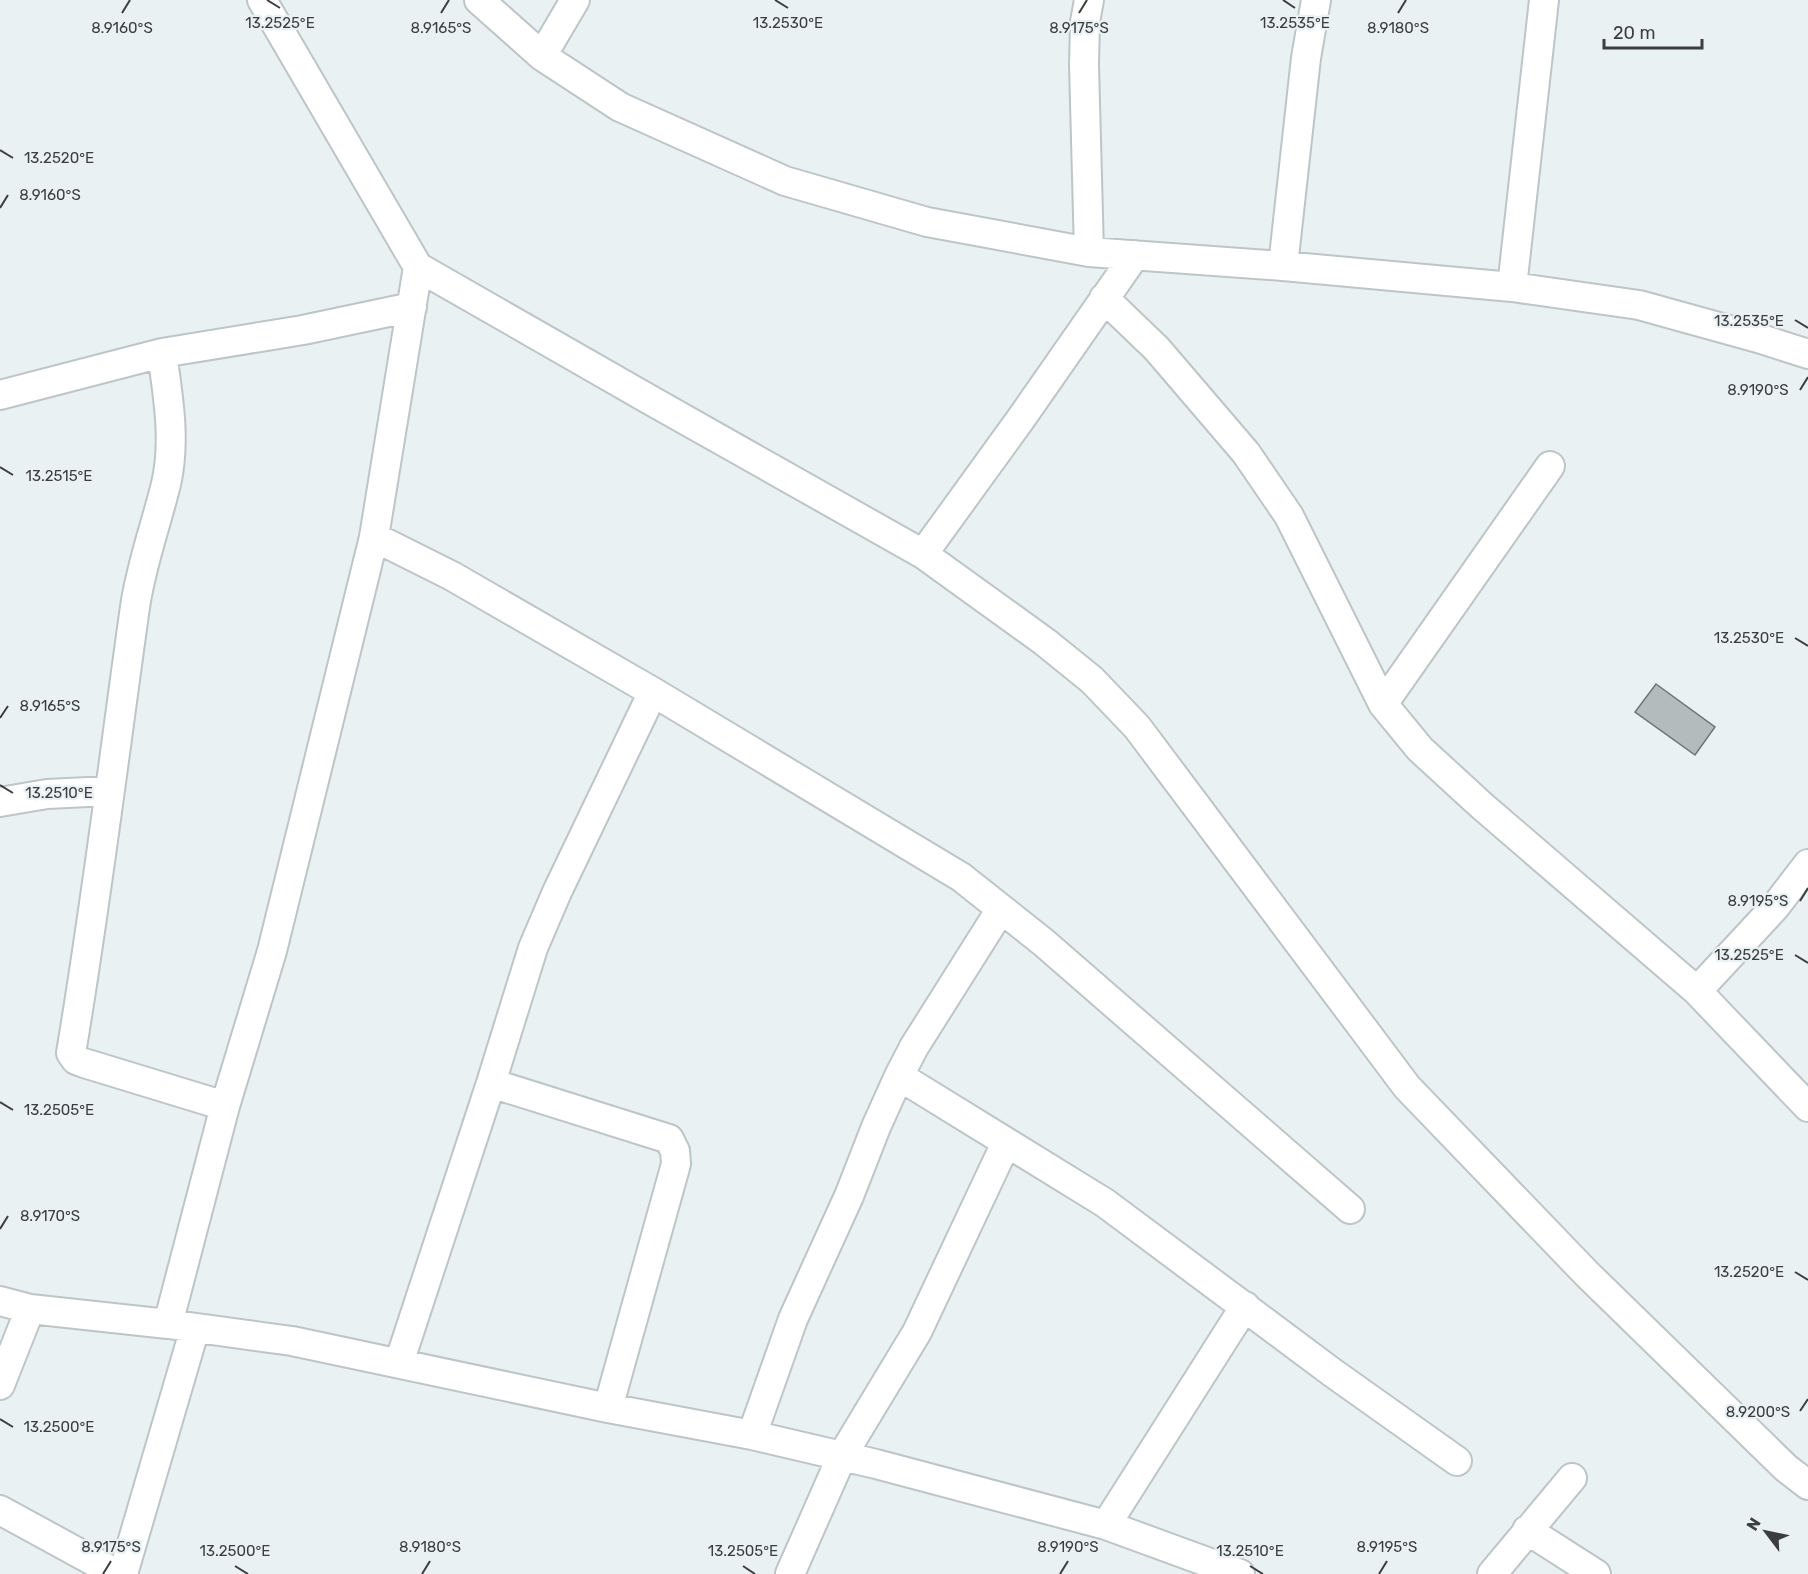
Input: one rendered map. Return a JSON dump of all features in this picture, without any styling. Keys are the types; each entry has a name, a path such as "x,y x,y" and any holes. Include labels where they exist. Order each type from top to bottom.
{"street":[{"path":"262,0 418,267 923,554 1045,642 1092,680 1137,727 1407,1087 1587,1274 1786,1468 1808,1485"},
{"path":"479,0 542,56 620,107 784,180 927,222 1089,252 1283,266 1512,287 1639,305 1808,354"},
{"path":"542,56 575,0"},
{"path":"1089,0 1085,22 1084,65 1089,252"},
{"path":"1283,266 1306,58 1316,0"},
{"path":"1512,287 1544,0"},
{"path":"923,554 1135,255"},
{"path":"123,1574 182,1326 225,1106 272,951 374,537 418,267"},
{"path":"1104,298 1157,349 1252,462 1289,516 1383,704 1420,749 1481,805 1697,991 1808,1107"},
{"path":"0,395 162,353 303,330 412,307"},
{"path":"162,353 172,428 167,482 151,536 136,601 90,945 71,1053 76,1060 84,1063 225,1106"},
{"path":"1383,704 1550,466"},
{"path":"374,537 452,576 653,692 962,877 1043,942 1350,1209"},
{"path":"399,1363 533,948 557,892 653,692"},
{"path":"0,802 47,794 109,791"},
{"path":"1697,991 1775,907 1808,864"},
{"path":"752,1435 793,1319 849,1196 899,1076 914,1047 1001,909"},
{"path":"899,1076 1106,1203 1333,1373 1457,1461"},
{"path":"491,1083 669,1139 675,1150 675,1164 608,1408"},
{"path":"790,1574 842,1456 917,1332 1006,1143"},
{"path":"0,1301 30,1309 292,1341 608,1408 752,1435 842,1456 1106,1525 1240,1574"},
{"path":"1106,1525 1245,1306"},
{"path":"0,1384 30,1309"},
{"path":"1492,1574 1572,1478"},
{"path":"0,1510 117,1574"},
{"path":"1527,1530 1596,1574"}],"building":[{"path":"1656,684 1715,727 1695,755 1635,712"}]}
